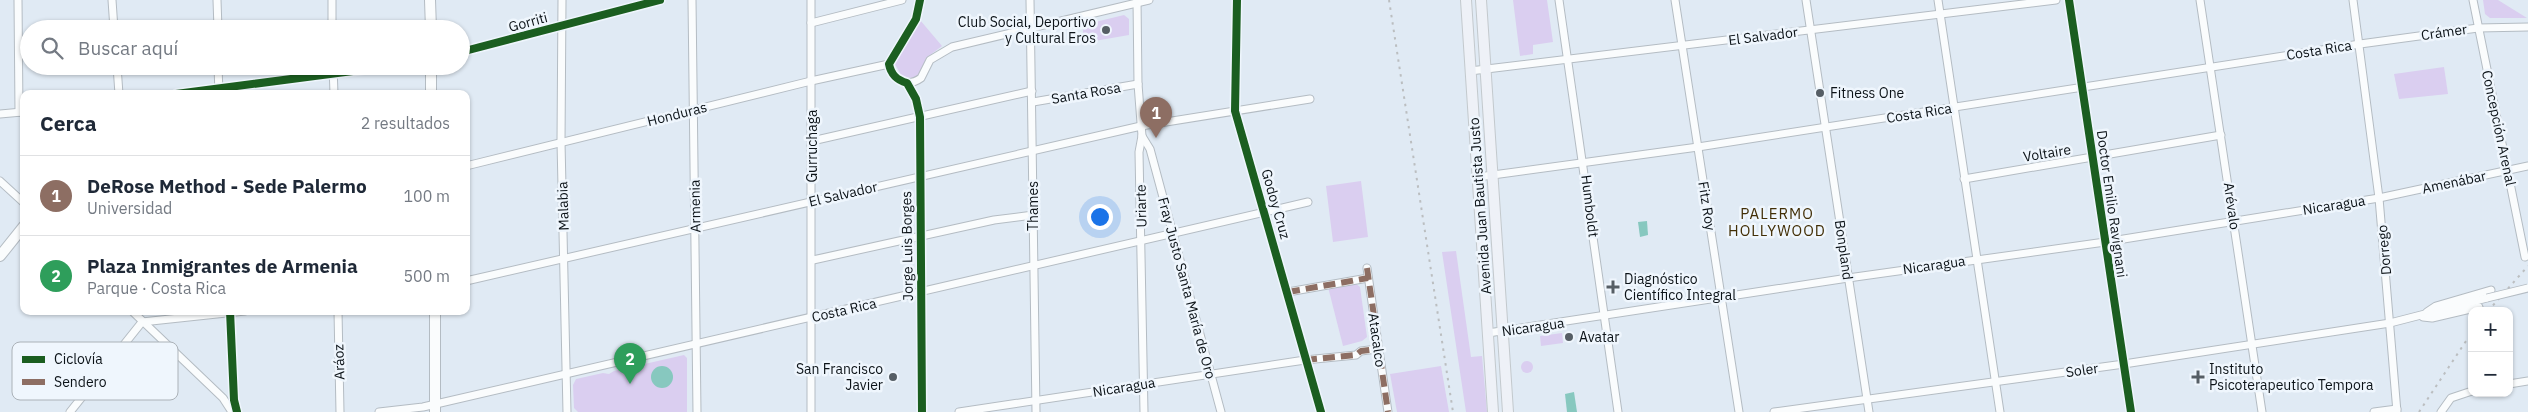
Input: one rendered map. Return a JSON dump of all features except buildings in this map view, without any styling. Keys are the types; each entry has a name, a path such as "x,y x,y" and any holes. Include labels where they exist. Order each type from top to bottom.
{"main road":[{"path":"430,0 430,20"},
{"name":"Avenida Juan Bautista Justo","path":"1466,0 1493,412"},
{"name":"Avenida Juan Bautista Justo","path":"1481,0 1508,412"},
{"path":"431,75 431,90"},
{"path":"0,256 20,231"},
{"path":"434,315 435,408"}],"street":[{"path":"18,0 20,56"},
{"path":"112,0 113,20"},
{"path":"217,0 218,20"},
{"path":"332,0 332,20"},
{"name":"Malabia","path":"562,0 562,142 567,412"},
{"name":"Gorriti","path":"470,50 660,0"},
{"name":"Armenia","path":"692,0 695,110 697,412"},
{"name":"Gurruchaga","path":"811,0 813,260 811,412"},
{"path":"811,23 902,0"},
{"path":"920,0 916,19 889,64 890,70 896,78 907,82 921,78 930,60 942,51 1137,1 1149,0"},
{"name":"Thames","path":"1030,0 1033,102 1033,266 1036,412"},
{"name":"Godoy Cruz","path":"1237,0 1235,112 1266,211 1305,360 1321,412"},
{"name":"Humboldt","path":"1560,0 1618,412"},
{"name":"Fitz Roy","path":"1675,0 1739,412"},
{"name":"Bonpland","path":"1806,0 1827,127 1869,412"},
{"path":"1938,0 2000,412"},
{"name":"El Salvador","path":"1470,71 1569,57 1682,46 2056,0"},
{"name":"Doctor Emilio Ravignani","path":"2069,0 2131,412"},
{"name":"Arévalo","path":"2200,0 2262,412"},
{"name":"Dorrego","path":"2354,0 2379,198 2397,410"},
{"name":"Concepción Arenal","path":"2473,0 2525,257"},
{"name":"Uriarte","path":"1137,1 1138,84 1142,136 1140,152 1144,412"},
{"name":"Crámer","path":"2360,44 2478,28 2528,27"},
{"name":"Costa Rica","path":"1478,177 1492,177 1698,147 2360,44"},
{"name":"Honduras","path":"470,165 811,81 889,64"},
{"path":"21,75 21,90"},
{"path":"118,75 119,90"},
{"path":"218,75 219,90"},
{"path":"226,90 334,75 334,90"},
{"name":"Jorge Luis Borges","path":"907,82 916,99 920,117 918,176 922,412"},
{"name":"Santa Rosa","path":"1033,102 1138,84"},
{"path":"812,141 1032,90"},
{"name":"El Salvador","path":"470,280 1141,126 1310,99"},
{"path":"0,114 20,112"},
{"name":"Voltaire","path":"1964,179 2221,135"},
{"name":"Fray Justo Santa María de Oro","path":"1142,136 1150,149 1221,412"},
{"name":"Amenábar","path":"2379,198 2528,166"},
{"path":"0,180 20,199"},
{"name":"Nicaragua","path":"1488,333 1848,278 2105,242 2379,198"},
{"name":"Costa Rica","path":"379,412 435,408 567,373 1308,202"},
{"path":"813,260 994,220 1033,215"},
{"name":"Atacalco","path":"1367,268 1377,349 1388,412"},
{"path":"1288,292 1368,278"},
{"path":"2418,317 2528,288"},
{"path":"2418,317 2436,306 2492,290"},
{"path":"2418,317 2432,318 2468,310"},
{"path":"136,315 163,342"},
{"path":"140,315 142,322"},
{"path":"126,342 142,322 204,315"},
{"path":"230,315 234,400 237,412"},
{"name":"Aráoz","path":"338,315 340,412"},
{"name":"Soler","path":"1774,412 2124,364 2390,323 2418,317"},
{"name":"Nicaragua","path":"959,412 1305,360 1356,355 1361,352 1377,349"},
{"path":"178,356 223,398 232,412"},
{"path":"2513,383 2528,381"},
{"path":"2441,412 2451,398 2468,392"},
{"path":"70,412 80,400"},
{"path":"2374,412 2397,410"}],"shaded area":[{"path":"1513,0 1547,0 1553,42 1533,45 1533,54 1520,56"},
{"path":"2483,0 2498,0 2527,18 2490,18 2485,14"},
{"name":"Club Social, Deportivo y Cultural Eros","path":"1124,15 1129,19 1129,35 1083,43 1083,25"},
{"path":"920,20 942,46 926,58 920,74 915,78 902,77 895,64"},
{"path":"2444,67 2448,94 2399,99 2394,74"},
{"path":"1361,181 1368,237 1333,242 1326,186"},
{"path":"1647,221 1648,235 1640,237 1638,222"},
{"path":"1456,251 1471,357 1482,356 1487,412 1466,412 1442,252"},
{"path":"1355,283 1360,287 1367,337 1362,341 1343,346 1328,287"},
{"path":"1562,333 1563,343 1541,346 1540,336"},
{"path":"684,355 687,358 687,412 578,412 574,408 573,385 576,379 603,373 609,374 614,371"},
{"path":"1525,361 1529,361 1533,367 1529,373 1525,373 1521,369 1521,365"},
{"path":"662,366 670,369 673,377 670,385 662,388 654,385 651,377 654,369"},
{"path":"1441,366 1449,412 1397,412 1390,374"},
{"path":"1574,392 1577,412 1567,412 1565,394"}],"railway":[{"path":"1389,0 1453,412"},
{"path":"2492,307 2528,266"},
{"path":"2419,412 2468,338"}],"marked path":[{"path":"1367,268 1388,412"},
{"path":"1288,292 1368,278"},
{"path":"1305,360 1356,355 1361,351 1377,349"}],"cycle path":[{"path":"470,50 660,0"},
{"path":"920,0 916,19 889,64 895,76 907,83 916,99 920,117 922,412"},
{"path":"1237,0 1235,111 1321,412"},
{"path":"2069,0 2131,412"},
{"path":"207,90 322,75"},
{"path":"230,315 234,400 237,412"}],"place":[{"name":"Club Social, Deportivo y Cultural Eros","path":"1106,30"},
{"name":"Fitness One","path":"1820,93"},
{"name":"DeRose Method - Sede Palermo","path":"1156,138"},
{"name":"Diagnóstico Científico Integral","path":"1613,287"},
{"name":"Avatar","path":"1569,337"},
{"name":"San Francisco Javier","path":"893,377"},
{"name":"Instituto Psicoterapeutico Tempora","path":"2198,377"},
{"name":"Plaza Inmigrantes de Armenia","path":"630,384"}],"district":[{"name":"PALERMO HOLLYWOOD","path":"1777,222"}]}
